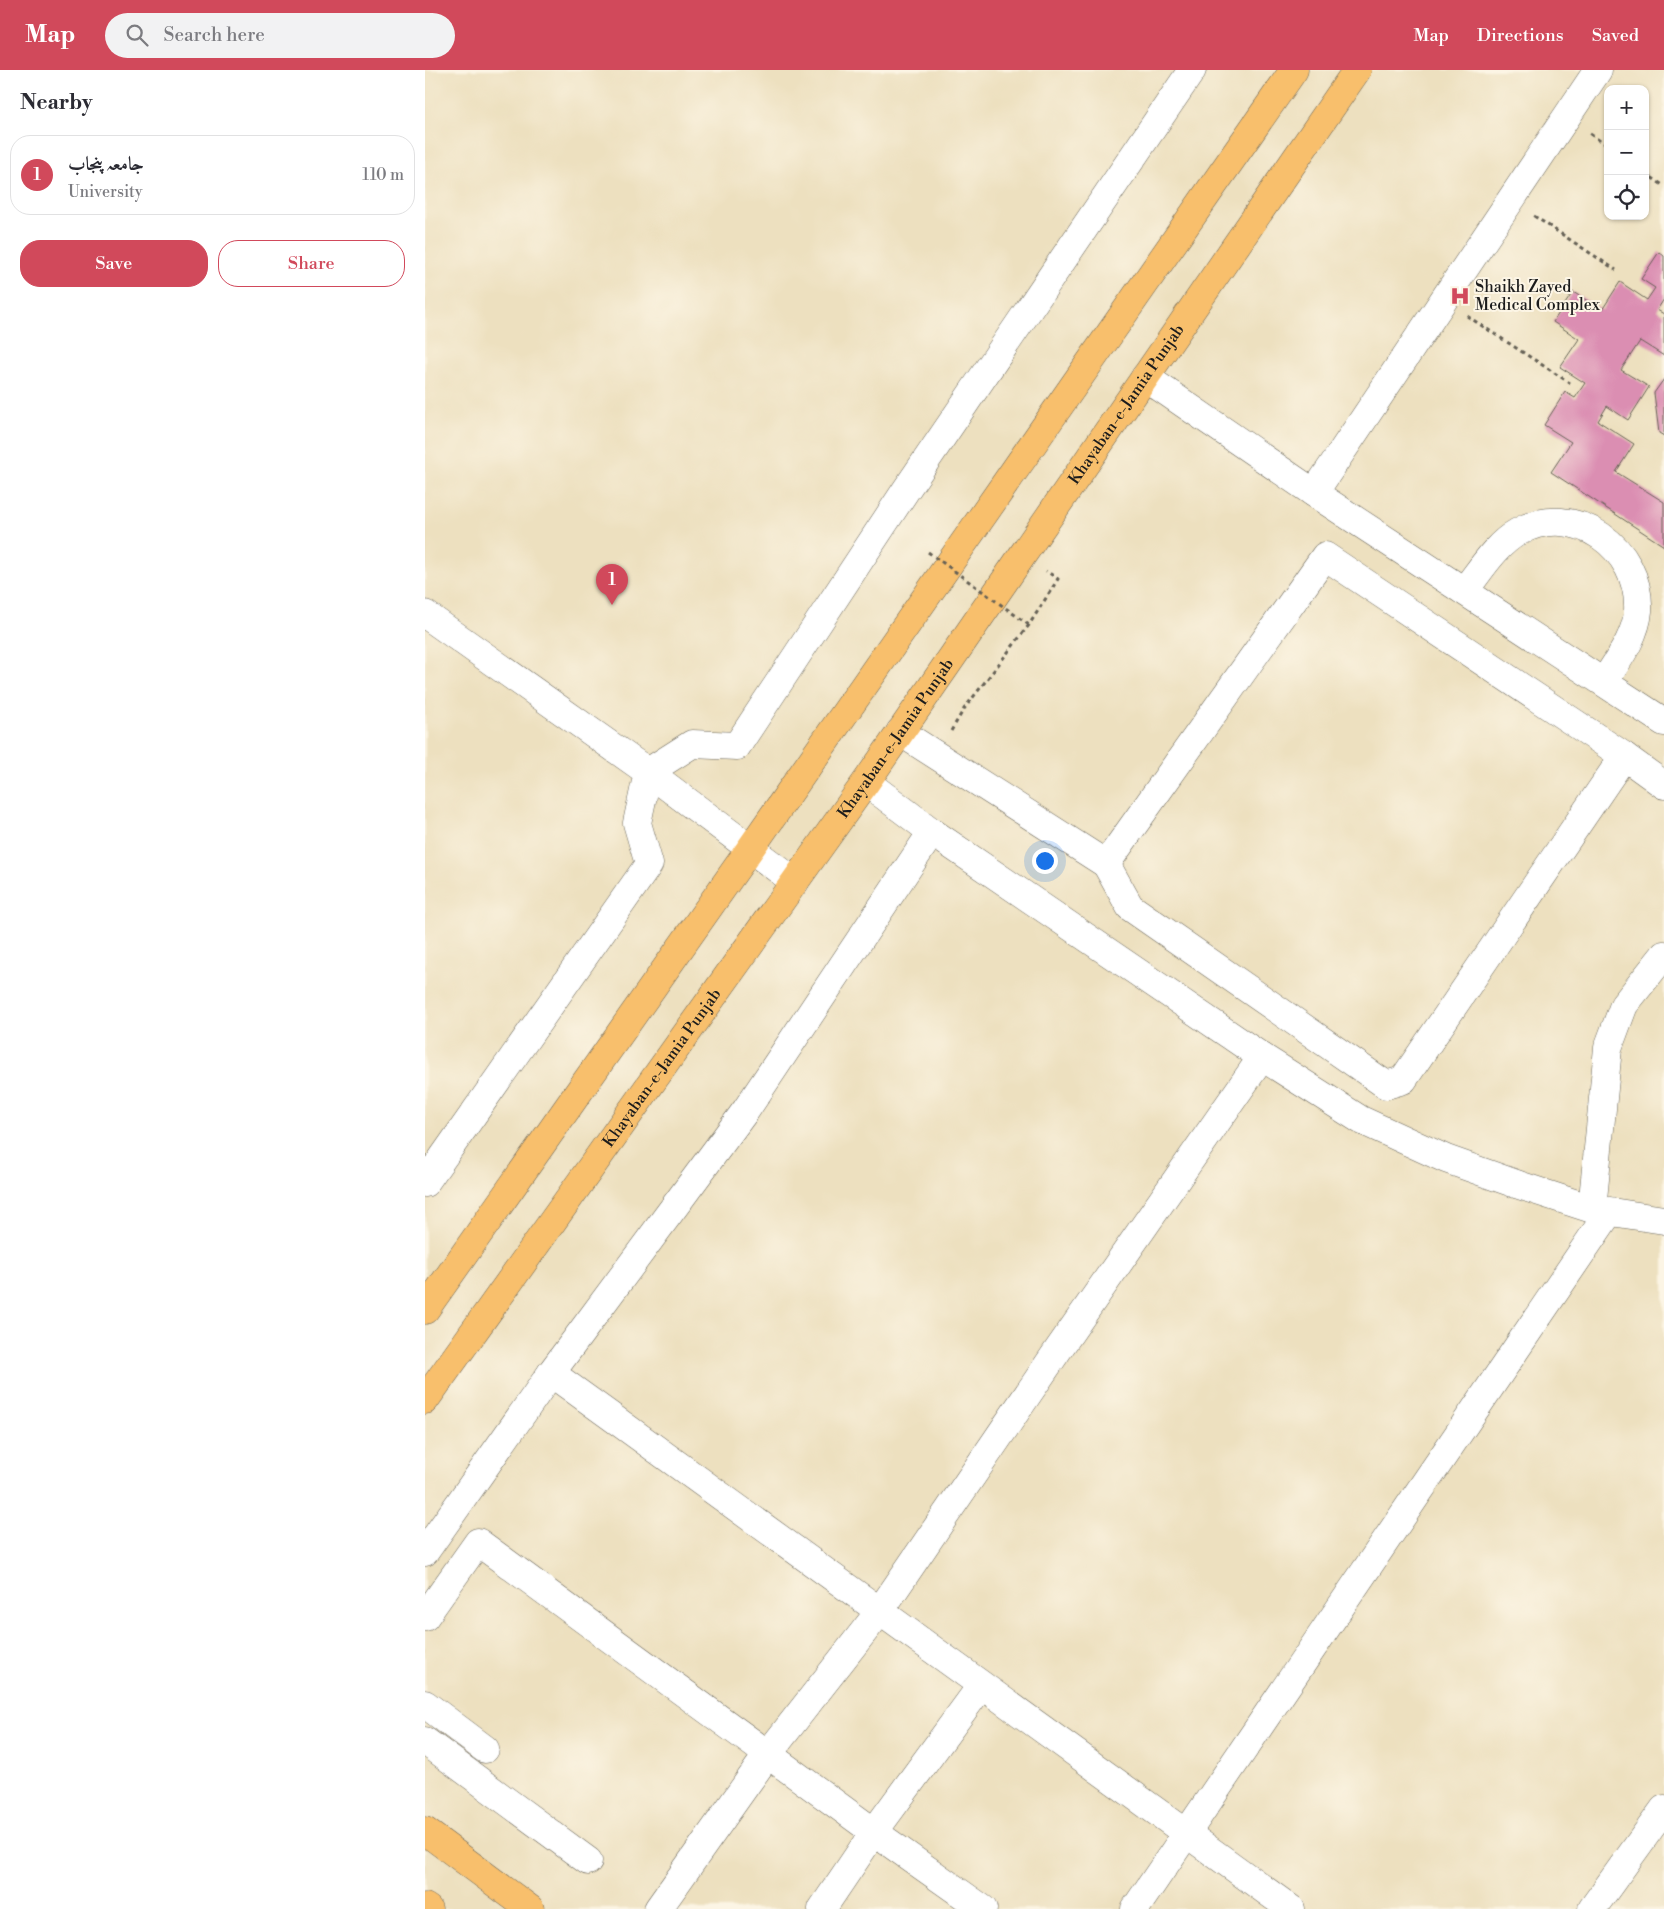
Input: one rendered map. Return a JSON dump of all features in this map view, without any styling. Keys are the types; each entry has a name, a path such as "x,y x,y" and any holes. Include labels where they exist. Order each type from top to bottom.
{"main road":[{"path":"425,1310 750,849 1294,70"},
{"name":"Khayaban-e-Jamia Punjab","path":"425,1400 866,782 1357,70"},
{"path":"425,1831 530,1909"}],"street":[{"path":"425,1183 649,864 637,823 648,772 692,744 737,746 928,458 1191,70"},
{"path":"1313,494 1598,70"},
{"path":"1145,377 1313,494 1664,722"},
{"path":"1464,591 1502,544 1518,532 1536,525 1556,522 1575,524 1593,531 1610,542 1623,556 1633,574 1638,612 1634,632 1604,682"},
{"path":"1107,864 1325,556 1625,756 1664,785"},
{"path":"425,614 648,772 795,882"},
{"path":"900,732 1107,864 1130,907 1386,1084 1403,1080 1625,756"},
{"path":"866,782 932,832 1262,1058 1361,1120 1446,1159 1601,1210 1664,1220"},
{"path":"425,1552 551,1373 746,1110 932,832"},
{"path":"1135,1909 1187,1834 1601,1210 1608,1048 1623,1006 1664,955"},
{"path":"658,1909 768,1754 880,1611 1058,1350 1262,1058"},
{"path":"551,1373 1291,1909"},
{"path":"425,1617 478,1542 874,1832 983,1909"},
{"path":"822,1909 874,1832 981,1686"},
{"path":"425,1704 485,1749"},
{"path":"425,1742 588,1861"},
{"path":"1592,1909 1664,1809"}],"path":[{"path":"1648,175 1664,186"},
{"path":"1511,201 1617,270"},
{"path":"1443,300 1570,383"},
{"path":"928,552 1029,625"},
{"path":"964,709 1029,625 1059,579"}],"building":[{"path":"1659,252 1664,256 1664,299 1657,310 1664,314 1664,356 1640,341 1621,370 1649,387 1628,420 1607,406 1598,421 1634,444 1616,472 1664,502 1664,546 1551,472 1571,442 1544,425 1565,392 1575,398 1585,383 1560,367 1579,339 1553,322 1573,292 1602,310 1620,282 1647,300 1655,288 1641,279"},
{"path":"1664,379 1664,436 1659,433 1654,393"}],"place":[{"name":"Shaikh Zayed Medical Complex","path":"1460,296"},
{"name":"جامعہ پنجاب","path":"612,605"}]}
